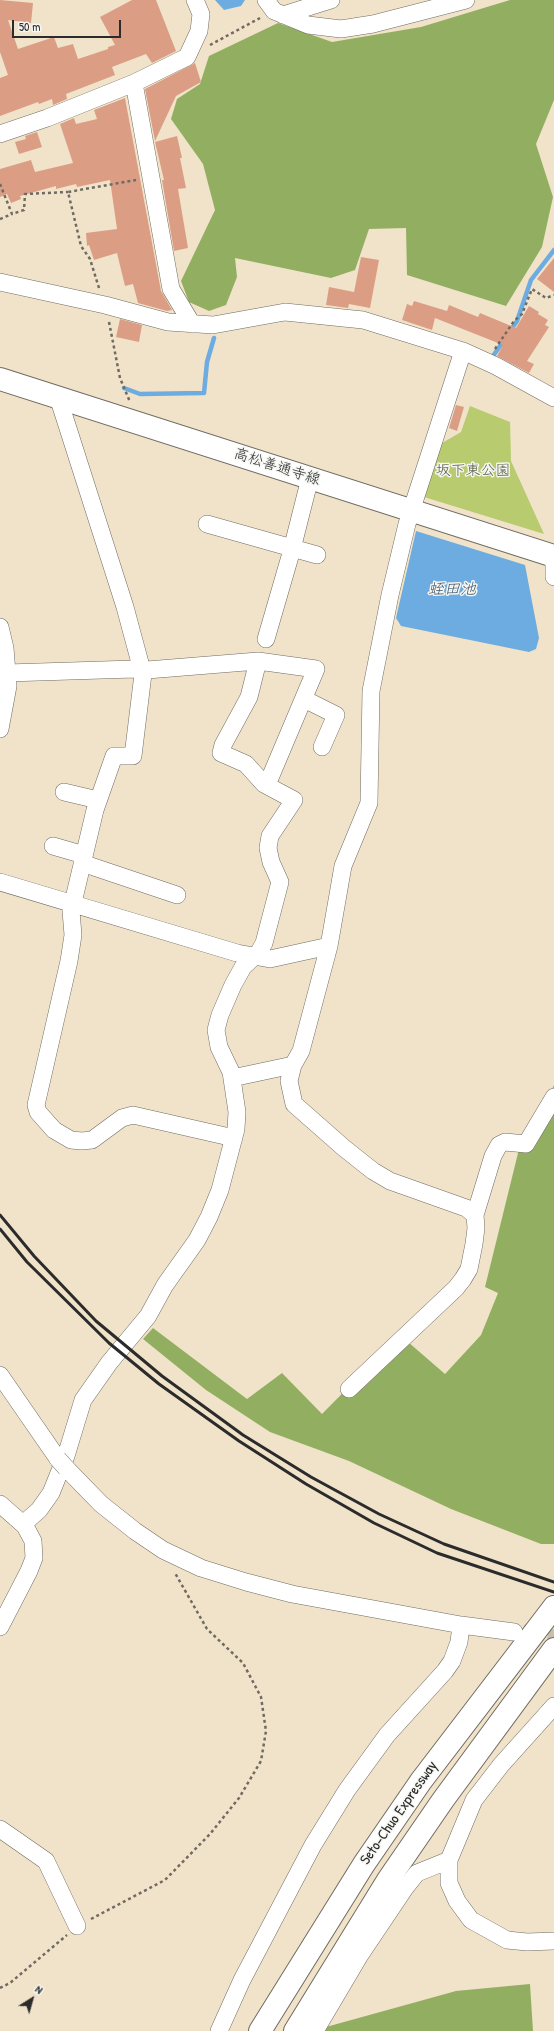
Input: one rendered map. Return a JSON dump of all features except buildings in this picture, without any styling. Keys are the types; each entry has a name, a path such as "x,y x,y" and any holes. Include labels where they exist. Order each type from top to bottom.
{"main road":[{"name":"高松善通寺線","path":"0,379 554,556"},
{"name":"Seto-Chuo Expressway","path":"260,2031 364,1864 420,1781 554,1607"},
{"name":"Seto-Chuo Expressway","path":"295,2031 388,1880 442,1800 554,1649"}],"street":[{"path":"0,134 47,118 134,83 187,58 199,31 200,14 195,0"},
{"path":"275,8 331,0"},
{"path":"275,8 308,25 341,29 373,24 466,0"},
{"path":"134,83 171,289 192,324"},
{"path":"0,282 105,305 168,322 213,325 285,312 317,314 363,320 463,351 486,361 554,398"},
{"path":"463,351 412,510 390,595 371,691 369,803 343,866 329,946 300,1051 292,1065 289,1081 294,1104 344,1148 390,1181 466,1208 475,1215"},
{"path":"58,397 125,607 143,674 133,756 114,756 98,800 83,859 71,911 73,935 69,961 36,1105 38,1112 54,1130 71,1140 92,1140 122,1118 133,1115 234,1138"},
{"path":"266,639 310,478"},
{"path":"206,524 317,555"},
{"path":"554,562 554,578"},
{"path":"0,627 5,648 8,686 0,729"},
{"path":"23,1524 38,1510 51,1493 66,1456 84,1400 92,1385 127,1339 148,1316 165,1284 197,1240 209,1217 220,1190 234,1138 237,1112 232,1078 219,1047 216,1030 220,1015 233,985 243,967 264,944 280,882 271,862 268,848 270,836 294,800 267,785 246,764 221,752 249,697 258,660"},
{"path":"7,673 142,670 258,660 316,669 267,785"},
{"path":"304,700 336,715 322,747"},
{"path":"64,792 98,800"},
{"path":"53,846 83,859 153,879 177,895"},
{"path":"0,882 237,953 270,960 329,946"},
{"path":"232,1078 292,1065"},
{"path":"349,1389 456,1288 468,1269 474,1244 475,1215 493,1156 499,1145 505,1142 526,1144 554,1097"},
{"path":"0,1375 62,1464 101,1504 134,1531 163,1550 201,1568 292,1594 514,1632"},
{"path":"0,1504 23,1524 33,1541 34,1558 29,1571 0,1627"},
{"path":"219,2031 242,1980 313,1845 347,1790 388,1735 445,1671 452,1661 460,1642 461,1624"},
{"path":"554,1706 501,1765 474,1800 449,1860 449,1883 457,1901 470,1920 507,1940 527,1942 554,1941"},
{"path":"0,1829 46,1861 77,1926"},
{"path":"316,2031 360,1955 404,1888 417,1873 449,1860"}],"path":[{"path":"187,58 275,8"},
{"path":"0,219 24,210 25,194 68,192 151,177"},
{"path":"0,184 12,214"},
{"path":"68,192 81,246 90,259 105,305 120,378 134,409"},
{"path":"486,361 514,321 522,314 532,289 546,298 554,295"},
{"path":"0,1988 10,1983 77,1926 165,1880 210,1834 239,1798 260,1761 266,1731 261,1697 244,1663 206,1629 163,1550"}],"green space":[{"path":"510,0 554,0 554,100 536,144 553,197 542,247 506,306 407,275 406,228 369,229 355,270 331,278 235,258 237,277 226,305 209,311 189,302 181,281 215,210 203,164 171,119 177,99 200,84 209,56 278,23 332,42 421,27"},
{"name":"坂下東公園","path":"470,406 510,422 511,461 544,534 424,497 437,446 461,432"},
{"path":"554,1085 554,1544 541,1544 451,1509 349,1461 270,1432 206,1390 143,1339 153,1328 247,1399 282,1373 322,1414 400,1335 445,1374 481,1335 498,1293 485,1287 520,1145 530,1136"},
{"path":"530,1984 533,2031 324,2031 326,2027 456,1991"}],"water":[{"path":"215,0 245,0 241,6 224,10"},
{"name":"蛭田池","path":"416,531 525,565 539,638 536,649 529,652 401,626 396,618"}],"waterway":[{"path":"510,331 517,321 531,280 554,250"},
{"path":"124,388 140,394 204,393 207,362 214,338"},
{"path":"491,359 504,340"}],"tunnel":[{"path":"523,1633 554,1638"}],"railway":[{"path":"0,1215 34,1256 96,1321 162,1376 243,1435 311,1477 379,1514 444,1544 554,1582"},
{"path":"0,1229 27,1262 109,1343 159,1384 239,1441 306,1484 374,1523 437,1553 554,1592"}]}
